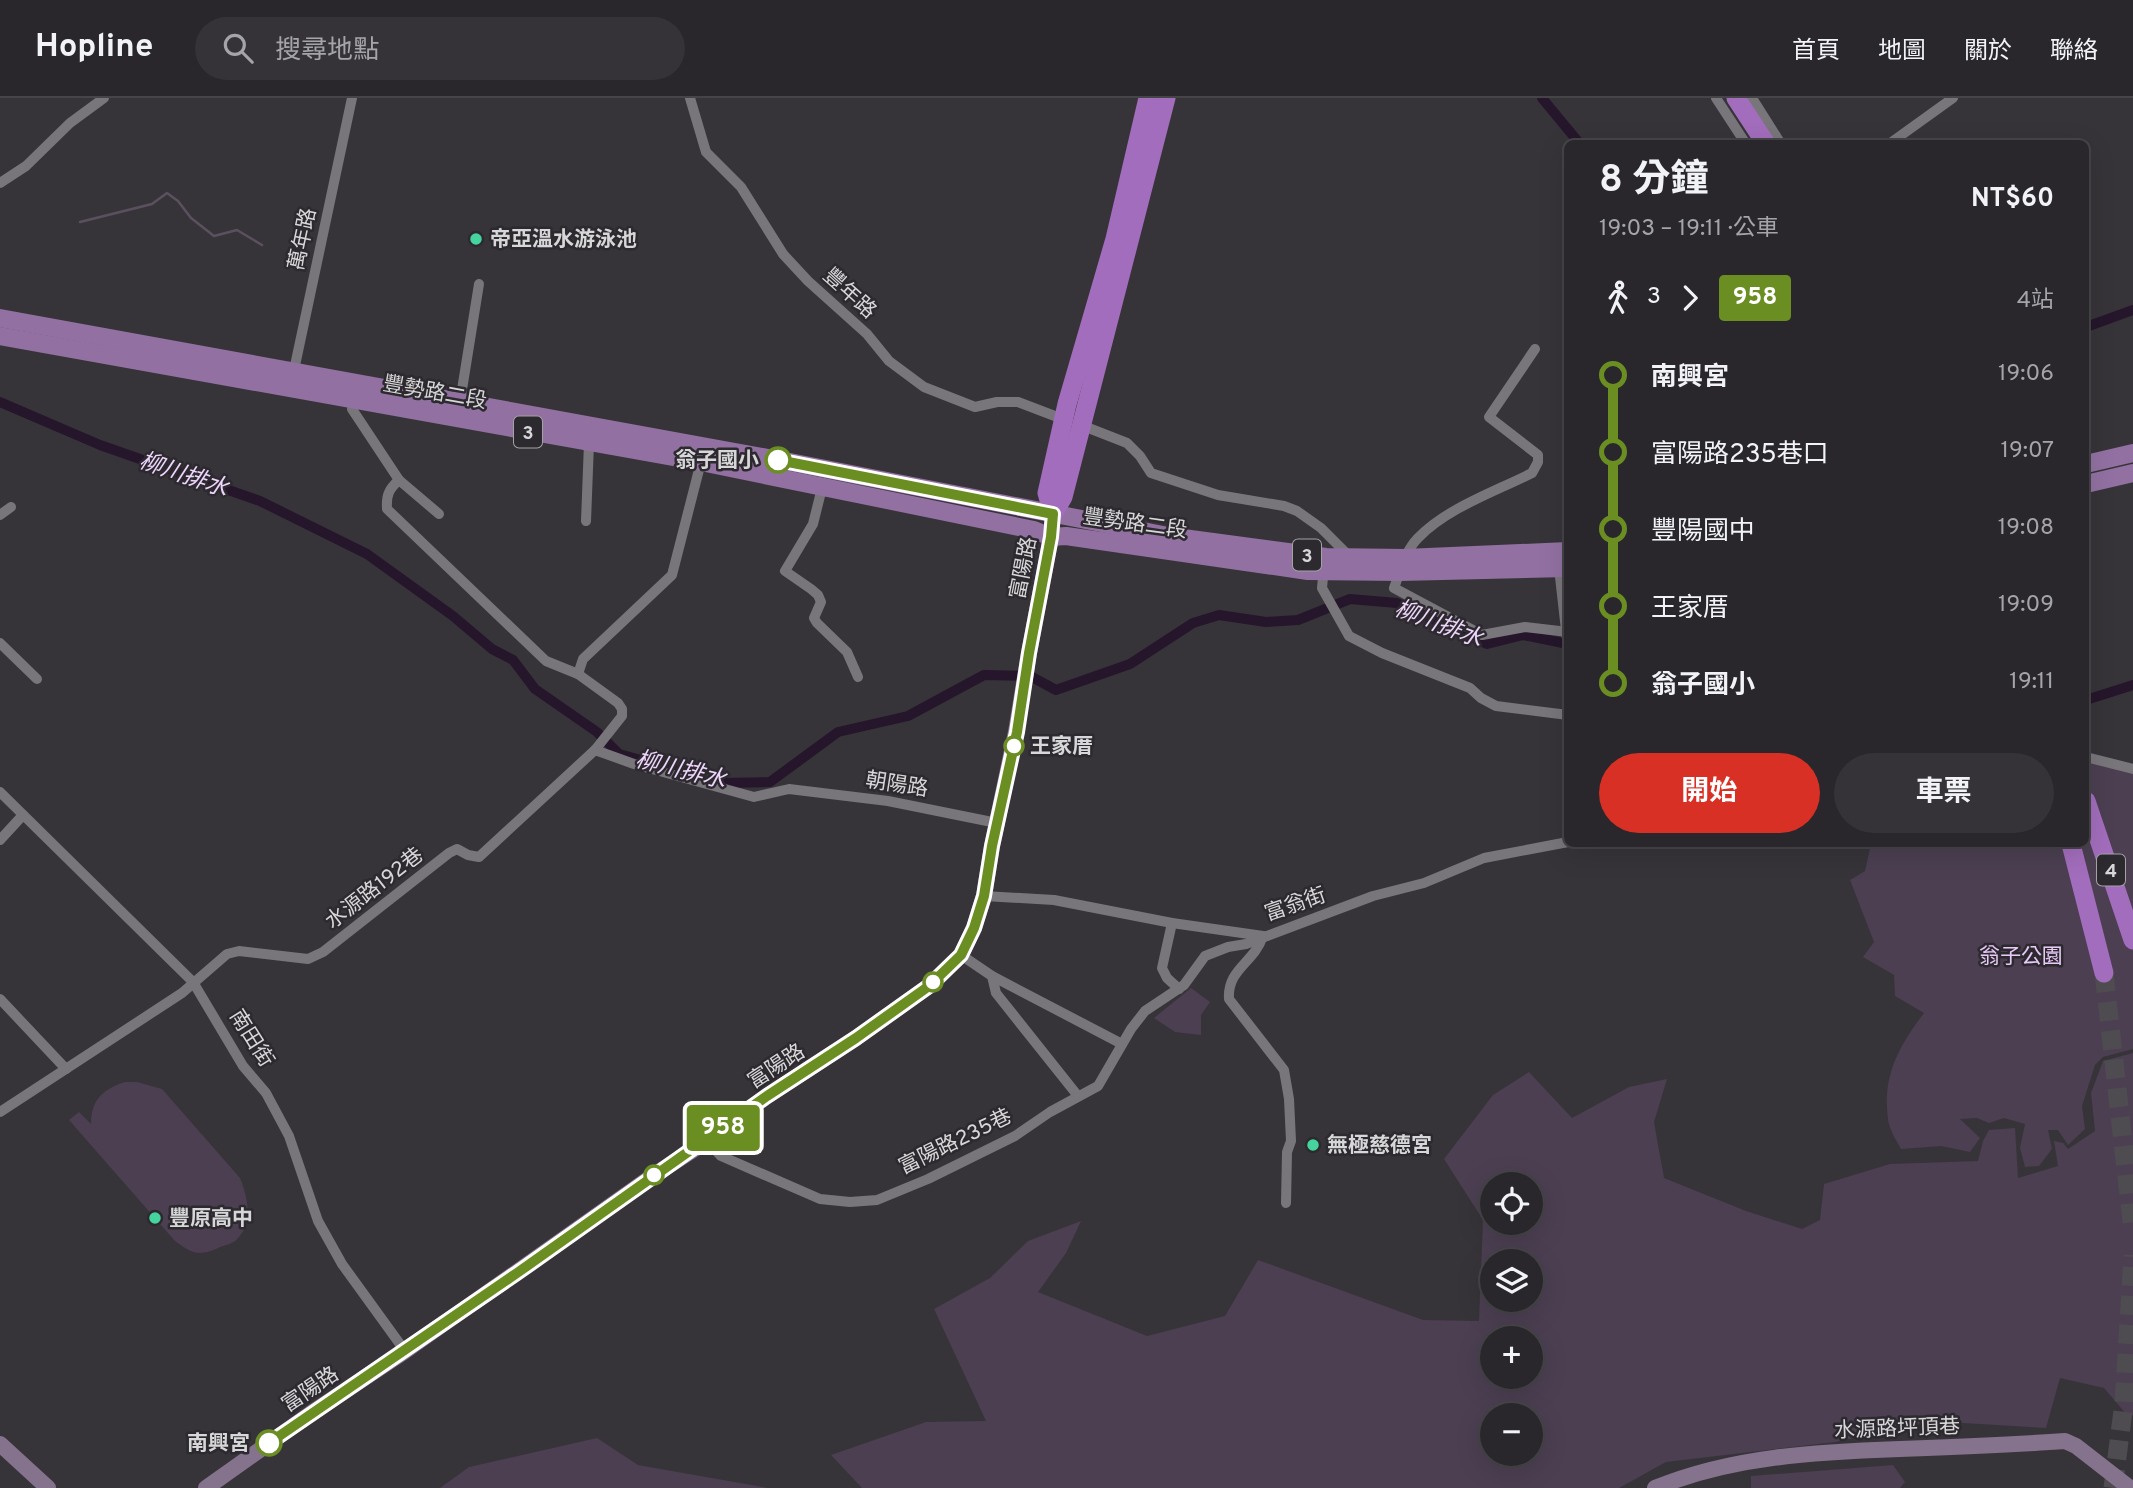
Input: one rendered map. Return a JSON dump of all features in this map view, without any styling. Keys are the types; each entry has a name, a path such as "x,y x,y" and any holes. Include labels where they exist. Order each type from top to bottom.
{"highway":[{"path":"1053,514 1063,497 1122,241 1149,98"},
{"path":"1122,241 1166,98"},
{"path":"1723,98 1747,140"},
{"path":"1737,98 1765,140"},
{"path":"1751,98 1767,140"},
{"name":"4","path":"2089,810 2133,940"},
{"name":"4","path":"2072,847 2104,974"}],"main road":[{"name":"豐勢路二段","path":"0,318 292,379 355,401 589,443 833,471 1325,564 1350,557 1403,565"},
{"name":"豐勢路二段","path":"0,336 460,402 703,454 821,486 1034,530 1051,537 1066,536 1325,564 1403,565 1564,556"},
{"path":"2089,463 2133,453"},
{"path":"2089,483 2133,473"}],"street":[{"path":"0,183 26,166 70,123 104,98"},
{"name":"萬年路","path":"292,379 352,98"},
{"name":"豐年路","path":"690,98 706,152 741,187 783,254 808,281 867,334 889,361 924,387 975,407 1013,402 1060,418"},
{"path":"1716,98 1746,140"},
{"path":"1751,98 1778,140"},
{"path":"1894,140 1950,99"},
{"path":"460,402 480,284"},
{"path":"1535,349 1489,417 1538,455 1538,462 1531,473 1447,515 1417,539 1394,588 1482,635 1525,627 1564,637"},
{"path":"355,401 352,409 399,480 439,514"},
{"path":"1086,427 1127,443 1152,473 1233,499 1284,506 1297,511 1321,528 1350,557"},
{"path":"586,521 589,443"},
{"path":"399,480 391,487 386,497 387,509 546,661 578,674 583,659 672,575 703,454"},
{"path":"833,471 821,486 813,524 785,571 818,595 821,602 814,618 847,652 858,677"},
{"path":"0,515 11,507"},
{"name":"富陽路","path":"206,1488 654,1175 707,1141 767,1096 856,1038 929,986 961,955 974,928 984,896 1017,732 1053,514"},
{"path":"1325,564 1322,588 1349,636 1470,688 1496,706 1564,714"},
{"path":"0,643 37,679"},
{"name":"水源路192巷","path":"0,1112 182,993 228,954 239,951 308,959 323,952 449,853 457,849 479,857 595,750 622,716 618,703 578,674"},
{"name":"朝陽路","path":"595,750 634,764 754,797 789,789 888,801 997,823"},
{"path":"2089,758 2133,769"},
{"name":"南田街","path":"0,792 192,982 243,1066 266,1093 289,1136 318,1221 342,1264 405,1351"},
{"path":"0,840 23,815"},
{"name":"富翁街","path":"984,896 1054,900 1172,923 1263,936 1373,896 1424,883 1484,858 1564,843"},
{"path":"1172,923 1162,968 1167,978 1179,989"},
{"path":"1263,936 1254,956 1239,969 1228,985 1229,999 1284,1070 1291,1140 1287,1152 1286,1203"},
{"name":"富陽路235巷","path":"707,1141 721,1156 820,1199 850,1202 877,1200 929,1179 1015,1136 1050,1112 1098,1086 1145,1011 1179,989 1205,956 1263,936"},
{"path":"961,955 992,976 1122,1044"},
{"path":"992,976 996,993 1078,1097"},
{"path":"0,999 66,1069"},
{"name":"水源路坪頂巷","path":"1655,1488 1687,1475 1729,1465 1812,1452 2065,1441 2076,1446 2130,1488"},
{"path":"0,1444 48,1488"}],"green space":[{"name":"翁子公園","path":"2089,758 2133,773 2133,1049 2103,1057 2095,1065 2082,1106 2085,1129 2068,1145 2058,1130 2048,1130 2052,1149 2039,1166 2025,1167 2020,1148 2025,1124 2004,1118 1989,1123 1977,1118 1960,1119 1980,1138 1970,1152 1941,1146 1901,1149 1889,1123 1887,1103 1890,1075 1907,1037 1924,1013 1895,996 1894,975 1863,957 1874,942 1850,880 1865,871 1870,847 2089,847"},
{"path":"1191,988 1210,1002 1201,1015 1201,1035 1175,1032 1154,1018"},
{"path":"2133,1053 2133,1415 2127,1415 2104,1388 2060,1378 2046,1428 1930,1421 1835,1442 1666,1462 1619,1488 862,1488 831,1455 926,1422 986,1421 934,1309 990,1278 1028,1241 1081,1221 1066,1253 1038,1292 1147,1336 1225,1316 1258,1260 1423,1320 1479,1321 1480,1296 1480,1312 1543,1312 1543,1249 1482,1249 1482,1235 1543,1235 1543,1172 1480,1172 1480,1215 1444,1159 1493,1095 1529,1072 1572,1118 1629,1087 1667,1079 1654,1122 1664,1178 1746,1211 1802,1229 1820,1220 1824,1184 1890,1164 1978,1161 1989,1130 2015,1128 2018,1178 2058,1166 2054,1141 2063,1143 2068,1149 2095,1131 2091,1093 2103,1061"},
{"path":"125,1082 137,1082 162,1089 240,1178 248,1211 245,1227 235,1241 213,1250 196,1253 175,1241 69,1120 79,1112 91,1124 93,1108 100,1097 110,1088"},
{"path":"597,1438 638,1465 768,1488 440,1488 469,1467"},
{"path":"1893,1465 1905,1482 1900,1488 1751,1488 1751,1476"}],"waterway":[{"path":"1542,98 1577,140"},
{"path":"80,222 152,204 167,193 178,201 191,218 214,236 237,230 262,245"},
{"path":"2089,326 2133,310"},
{"name":"柳川排水","path":"0,402 100,445 260,501 367,554 453,616 492,649 513,660 535,689 597,732 619,754 673,769"},
{"name":"柳川排水","path":"714,781 770,782 838,732 908,716 984,675 1030,676 1056,690 1130,664 1193,623 1219,615 1266,622 1298,620 1350,599 1397,603 1487,644 1523,635 1564,643"},
{"path":"2089,699 2133,685"}],"tunnel":[{"path":"2104,973 2133,1231"},
{"path":"2113,1488 2124,1403 2133,1255"}],"bus line":[{"name":"958","path":"269,1443 929,986 961,955 966,946 984,896 1017,732 1053,514 778,460"}],"place":[{"name":"帝亞溫水游泳池","path":"476,239"},
{"name":"翁子國小","path":"778,460"},
{"name":"王家厝","path":"1014,746"},
{"name":"無極慈德宮","path":"1313,1145"},
{"name":"豐原高中","path":"155,1218"},
{"name":"南興宮","path":"269,1443"}]}
